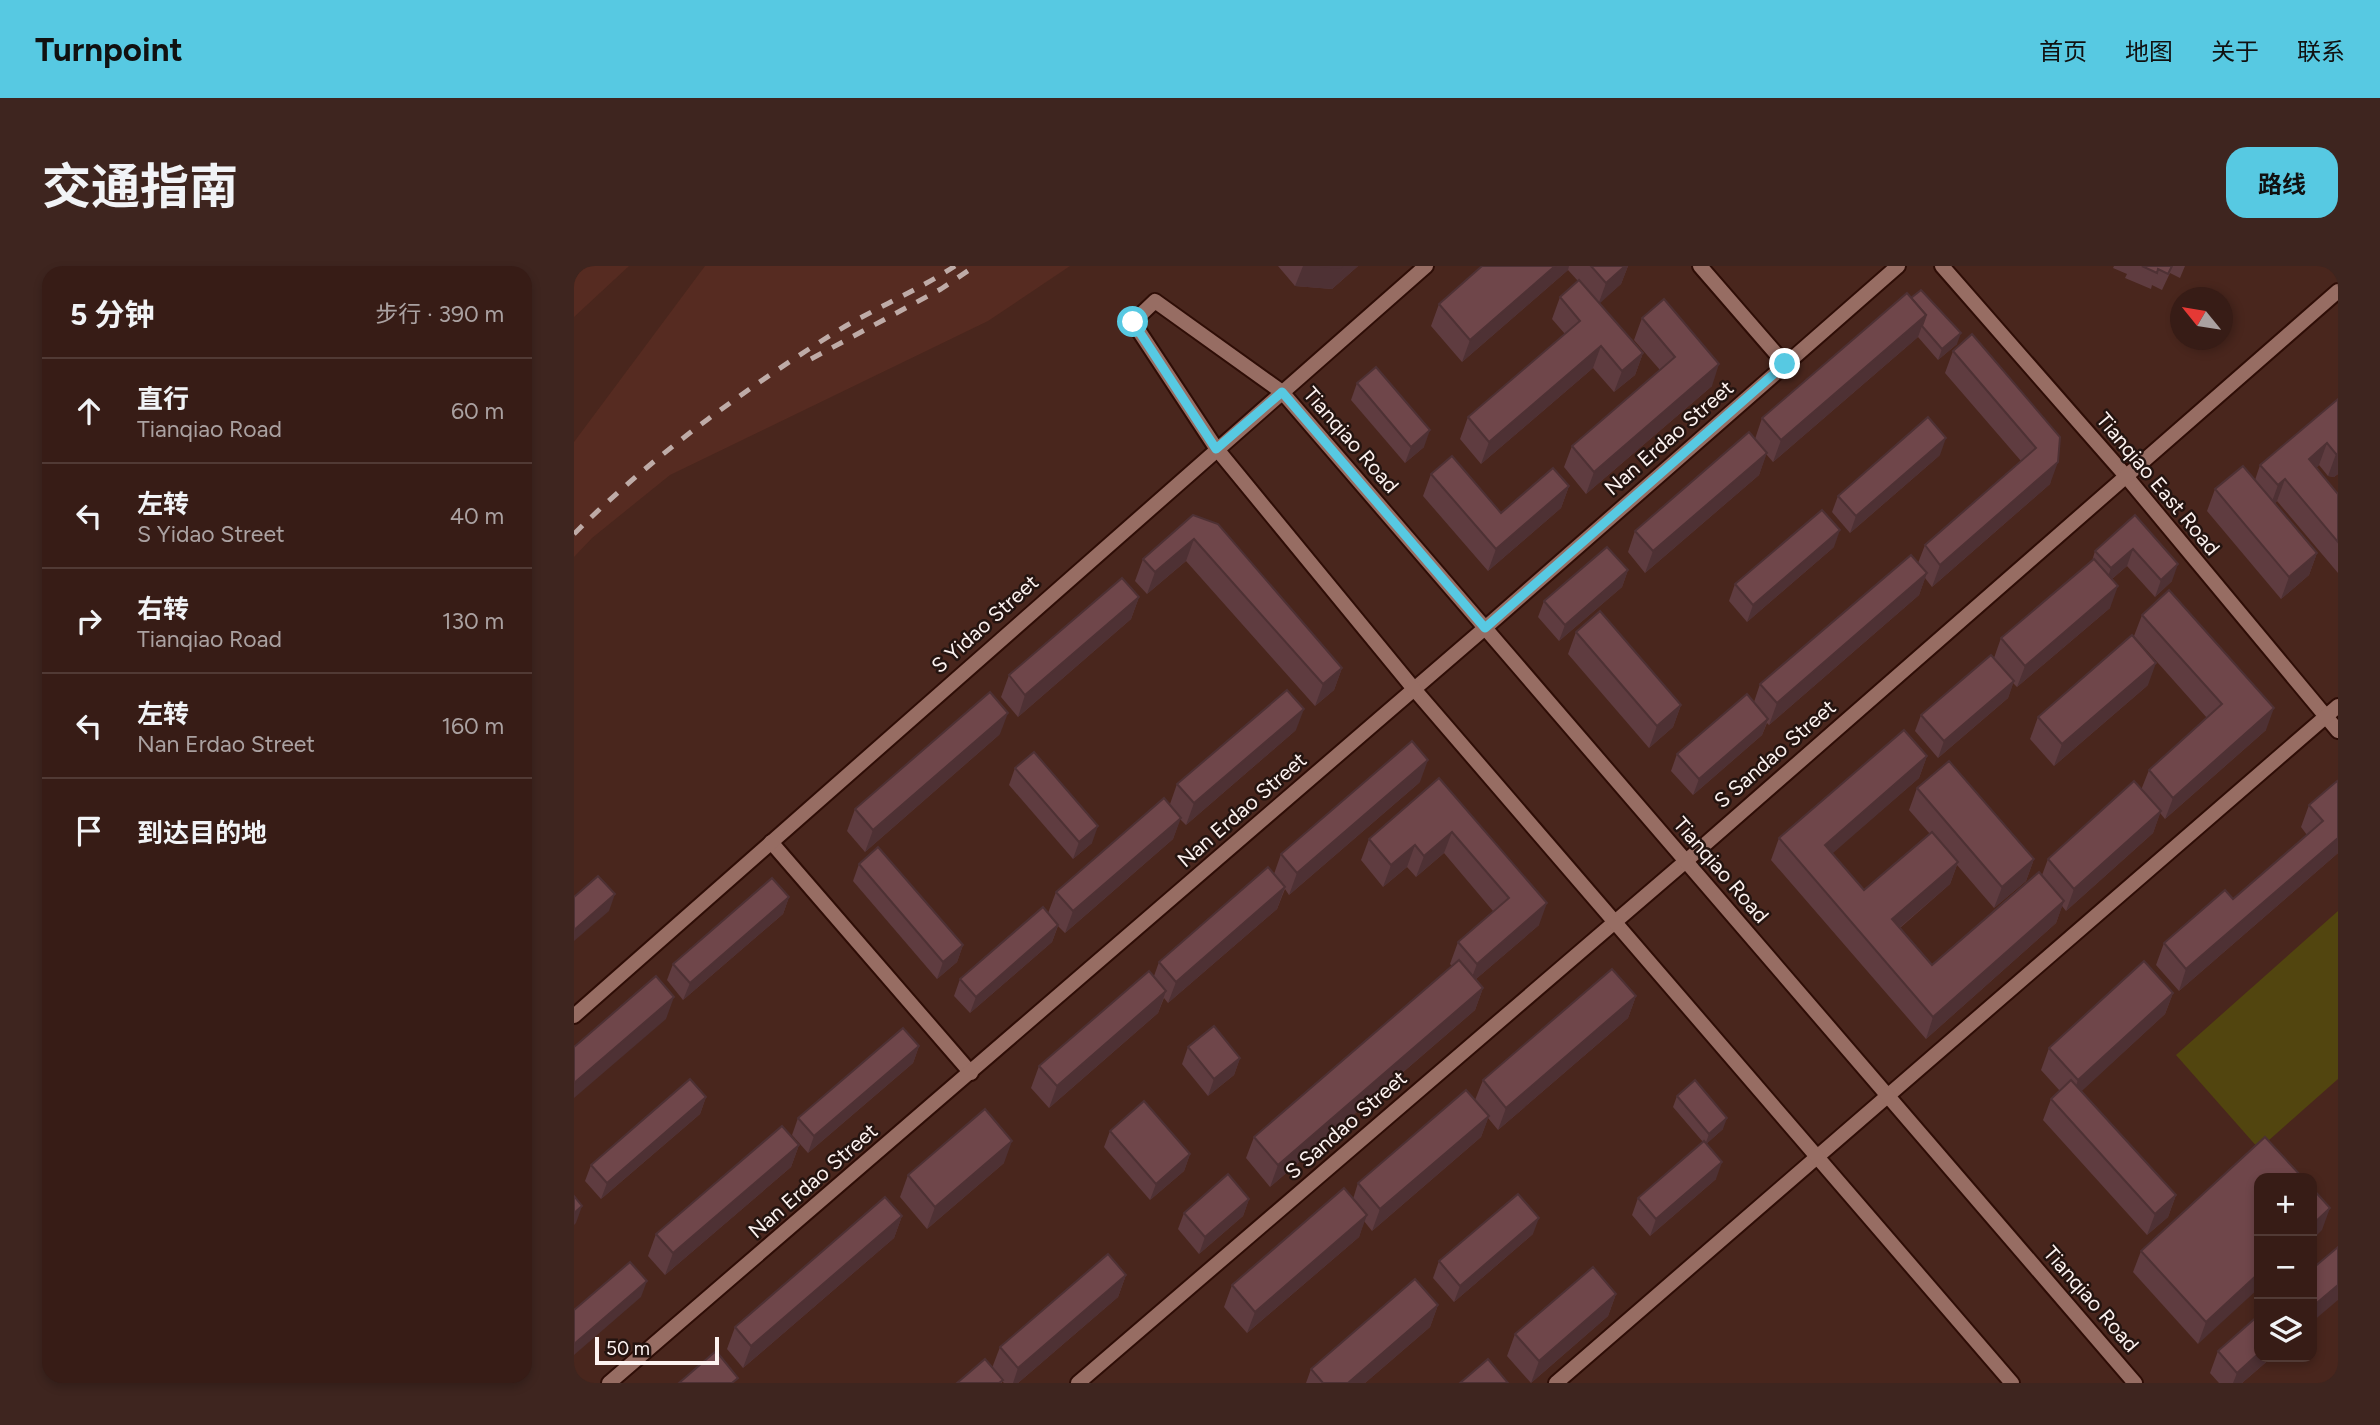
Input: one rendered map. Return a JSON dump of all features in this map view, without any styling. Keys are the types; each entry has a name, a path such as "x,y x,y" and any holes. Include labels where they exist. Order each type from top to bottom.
{"street":[{"name":"S Yidao Street","path":"574,1016 1426,266"},
{"path":"1700,266 1785,364"},
{"name":"Nan Erdao Street","path":"609,1383 1485,628 1898,266"},
{"name":"Tianqiao East Road","path":"1942,266 2125,475 2338,732"},
{"name":"S Sandao Street","path":"1078,1383 1686,861 2338,291"},
{"name":"Tianqiao Road","path":"2012,1383 1414,689 1216,449 1133,322 1155,301 1282,392 2135,1383"},
{"path":"1556,1383 2338,706"},
{"path":"771,842 971,1073"}],"shaded area":[{"path":"574,266 629,266 574,317"},
{"path":"705,266 1070,266 988,321 670,475 592,538 574,557 574,442"},
{"path":"2338,911 2338,1079 2259,1149 2176,1055"}],"building":[{"path":"1482,266 1555,266 1470,340 1439,304"},
{"path":"1591,266 1625,266 1606,283"},
{"path":"2142,266 2172,266 2168,274 2158,269 2157,273"},
{"path":"1579,280 1643,353 1622,371 1601,346 1489,442 1468,417 1580,321 1560,297"},
{"path":"1921,290 1961,333 1942,349 1922,326 1926,315 1911,298"},
{"path":"1907,293 1926,315 1781,440 1762,418"},
{"path":"1664,299 1719,364 1594,472 1572,446 1675,357 1642,318"},
{"path":"1972,334 2060,437 2058,462 1940,565 1925,545 2036,448 1953,351"},
{"path":"1376,367 1430,430 1411,447 1357,383"},
{"path":"2338,399 2338,454 2327,443 2309,459 2338,494 2338,542 2285,479 2278,485 2260,465"},
{"path":"1928,417 1946,438 1856,516 1838,496"},
{"path":"1749,432 1767,453 1653,551 1635,531"},
{"path":"1452,456 1501,513 1553,468 1569,486 1496,549 1431,474"},
{"path":"2243,466 2317,553 2289,577 2215,489"},
{"path":"1822,510 1840,530 1753,605 1735,584"},
{"path":"1193,515 1218,524 1342,668 1323,684 1194,539 1155,572 1143,559"},
{"path":"2135,515 2178,564 2161,580 2133,549 2111,568 2095,551"},
{"path":"1607,547 1628,570 1565,625 1544,601"},
{"path":"1911,555 1927,573 1777,703 1760,684"},
{"path":"2094,559 2118,586 2025,666 2001,638"},
{"path":"1122,578 1139,597 1025,695 1009,675"},
{"path":"2169,590 2274,708 2173,798 2149,770 2222,704 2142,615"},
{"path":"1600,611 1681,705 1657,726 1576,632"},
{"path":"2132,635 2156,663 2062,744 2038,717"},
{"path":"1991,655 2014,681 1944,741 1921,715"},
{"path":"1287,690 1304,709 1194,803 1177,784"},
{"path":"990,692 1008,713 873,830 855,809"},
{"path":"1747,694 1768,719 1699,779 1677,754"},
{"path":"1904,730 1927,756 1825,845 1864,890 1932,832 1958,862 1892,919 1932,965 2039,872 2064,901 1933,1017 1779,838"},
{"path":"1412,741 1428,760 1297,873 1281,854"},
{"path":"1034,752 1098,826 1079,842 1015,768"},
{"path":"1949,761 2034,859 2002,887 1917,788"},
{"path":"1439,778 1547,903 1477,964 1458,942 1509,898 1452,832 1424,856 1415,845 1391,865 1369,839"},
{"path":"2134,781 2161,811 2074,889 2048,859"},
{"path":"2337,781 2338,838 2186,969 2164,943 2225,890 2233,899 2323,821 2309,805"},
{"path":"1164,798 1181,818 1073,911 1056,892"},
{"path":"878,847 963,945 943,962 859,864"},
{"path":"1268,867 1285,887 1176,982 1159,962"},
{"path":"598,876 615,894 574,930 574,897"},
{"path":"772,878 789,897 690,983 673,964"},
{"path":"1043,907 1058,925 976,997 960,979"},
{"path":"1459,960 1483,988 1278,1165 1254,1137"},
{"path":"2144,961 2173,993 2078,1080 2049,1048"},
{"path":"1612,969 1636,996 1506,1108 1483,1080"},
{"path":"1149,971 1166,991 1057,1086 1039,1066"},
{"path":"656,976 674,997 574,1083 574,1047"},
{"path":"1214,1026 1240,1058 1214,1079 1188,1047"},
{"path":"903,1028 919,1046 814,1136 798,1118"},
{"path":"690,1079 706,1097 607,1183 591,1165"},
{"path":"1695,1080 1727,1118 1709,1134 1677,1096"},
{"path":"2071,1080 2176,1195 2155,1214 2051,1099"},
{"path":"1466,1090 1489,1116 1380,1209 1358,1183"},
{"path":"1144,1101 1190,1154 1156,1184 1110,1131"},
{"path":"985,1109 1012,1141 935,1207 908,1175"},
{"path":"782,1126 799,1145 673,1253 656,1234"},
{"path":"2265,1137 2298,1173 2254,1173 2254,1278 2206,1322 2141,1251"},
{"path":"1704,1141 1722,1162 1656,1219 1638,1198"},
{"path":"1228,1174 1249,1199 1205,1237 1184,1213"},
{"path":"1344,1188 1367,1215 1255,1312 1232,1285"},
{"path":"1518,1194 1539,1218 1460,1286 1439,1261"},
{"path":"2317,1194 2330,1208 2317,1220"},
{"path":"574,1196 582,1206 574,1213"},
{"path":"885,1197 902,1216 751,1346 735,1327"},
{"path":"2338,1247 2338,1285 2317,1303 2317,1299 2317,1265"},
{"path":"1108,1254 1126,1275 1018,1368 1000,1347"},
{"path":"630,1262 647,1281 574,1344 574,1310"},
{"path":"1593,1267 1616,1294 1539,1361 1515,1334"},
{"path":"1415,1279 1438,1305 1348,1383 1323,1383 1311,1369"},
{"path":"2254,1319 2254,1358 2237,1373 2218,1351"},
{"path":"716,1351 738,1378 732,1383 679,1383"},
{"path":"985,1359 1003,1380 999,1383 957,1383"},
{"path":"1488,1359 1508,1383 1460,1383"}],"railway":[{"path":"574,534 634,478 698,426 765,378 834,333 955,266"},
{"path":"811,359 941,289 975,266"}],"route":[{"path":"1133,322 1216,449 1282,392 1485,628 1785,364"}]}
